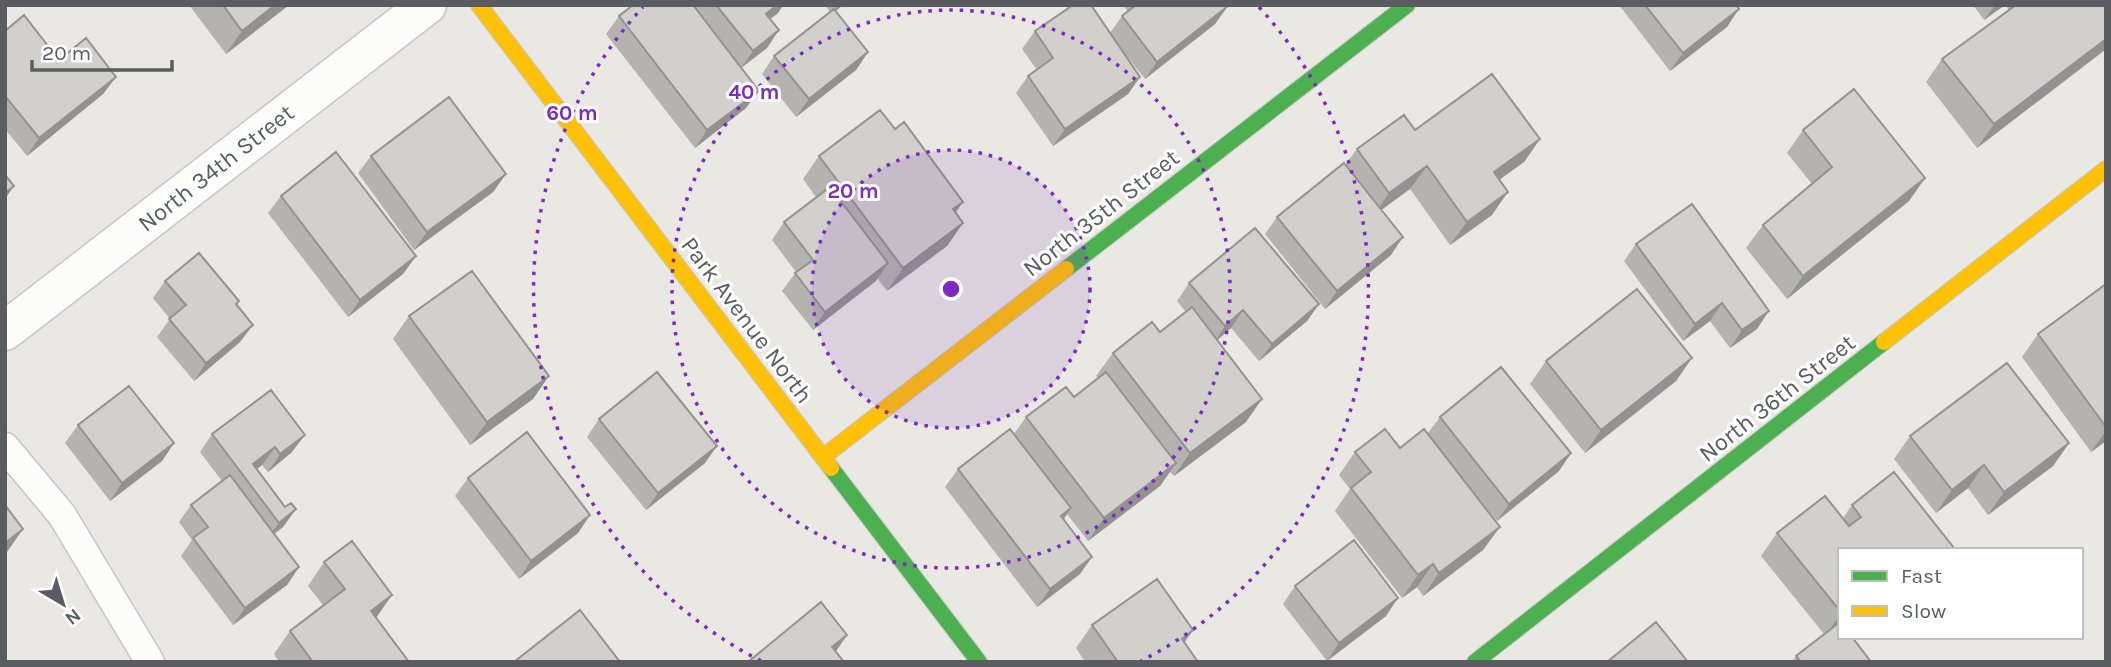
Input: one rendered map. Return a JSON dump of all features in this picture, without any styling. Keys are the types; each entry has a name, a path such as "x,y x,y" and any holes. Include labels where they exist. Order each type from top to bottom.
{"street":[{"name":"North 34th Street","path":"5,331 427,5"},
{"name":"Park Avenue North","path":"479,5 979,662"},
{"name":"North 35th Street","path":"823,457 1407,5"},
{"name":"North 36th Street","path":"1475,662 2106,169"}],"lane":[{"path":"5,447 62,515 150,662"}],"building":[{"path":"223,5 275,5 242,31"},
{"path":"633,5 693,5 759,91 707,130 619,16"},
{"path":"716,5 777,5 766,14 779,30 753,51"},
{"path":"1073,5 1091,5 1140,77 1065,129 1028,76 1053,58 1035,31"},
{"path":"1136,5 1228,6 1157,62 1122,16"},
{"path":"1645,5 1736,5 1739,9 1683,53"},
{"path":"2016,5 2104,5 2106,39 1994,124 1942,59"},
{"path":"834,9 868,52 809,99 774,56"},
{"path":"24,15 59,60 86,38 116,77 39,138 5,96 5,31"},
{"path":"1492,74 1540,139 1494,172 1508,192 1467,222 1427,166 1389,193 1357,149 1404,115 1415,130"},
{"path":"1854,89 1925,178 1803,276 1763,225 1832,167 1803,130"},
{"path":"449,97 506,174 427,232 371,156"},
{"path":"880,110 895,129 904,122 963,202 953,209 963,223 903,268 819,156"},
{"path":"336,152 416,256 360,300 281,196"},
{"path":"1344,163 1403,237 1337,291 1277,217"},
{"path":"5,175 14,186 5,193"},
{"path":"830,187 888,263 825,312 795,273 813,260 784,222"},
{"path":"1692,204 1769,311 1742,330 1722,303 1695,324 1636,244"},
{"path":"1255,228 1319,304 1272,344 1243,310 1225,326 1189,283"},
{"path":"199,253 239,301 236,304 253,325 206,363 169,319 186,305 165,281"},
{"path":"472,271 549,376 487,422 409,316"},
{"path":"2106,284 2106,427 2038,334"},
{"path":"1637,289 1692,358 1601,430 1546,361"},
{"path":"1192,307 1262,399 1190,453 1113,353 1152,322 1160,332"},
{"path":"2007,363 2069,443 2004,492 1984,465 1952,490 1910,436"},
{"path":"1501,367 1571,453 1509,504 1440,417"},
{"path":"657,372 717,446 658,493 599,419"},
{"path":"1106,372 1176,463 1104,518 1026,417 1066,387 1074,397"},
{"path":"129,386 174,443 122,483 78,425"},
{"path":"271,390 305,435 280,454 275,447 253,464 285,507 291,503 296,509 279,523 212,434"},
{"path":"1010,429 1071,508 1061,516 1092,557 1050,589 958,469"},
{"path":"1385,429 1400,448 1424,429 1500,527 1439,573 1433,564 1418,575 1351,488 1371,472 1355,452"},
{"path":"527,432 590,515 531,561 468,478"},
{"path":"1894,472 1954,548 1838,548 1838,609 1777,533 1825,496 1849,526 1861,517 1852,505"},
{"path":"230,475 299,567 245,608 193,538 208,527 191,505"},
{"path":"5,505 23,529 5,543"},
{"path":"1354,540 1398,598 1339,643 1295,586"},
{"path":"352,541 392,595 371,611 409,662 313,662 290,631 345,589 324,562"},
{"path":"1157,579 1193,630 1182,639 1198,662 1118,662 1092,625"},
{"path":"821,602 847,635 832,647 844,662 748,662"},
{"path":"580,610 620,662 514,662"},
{"path":"1656,622 1688,662 1607,662"},
{"path":"1838,624 1838,639 1854,639 1871,662 1801,662 1796,656"}],"traffic: fast":[{"path":"1066,269 1407,5"},
{"path":"1475,662 1884,342"},
{"path":"831,468 979,662"}],"traffic: slow":[{"path":"479,5 831,468"},
{"path":"1884,342 2106,169"},
{"path":"823,457 1066,269"}]}
